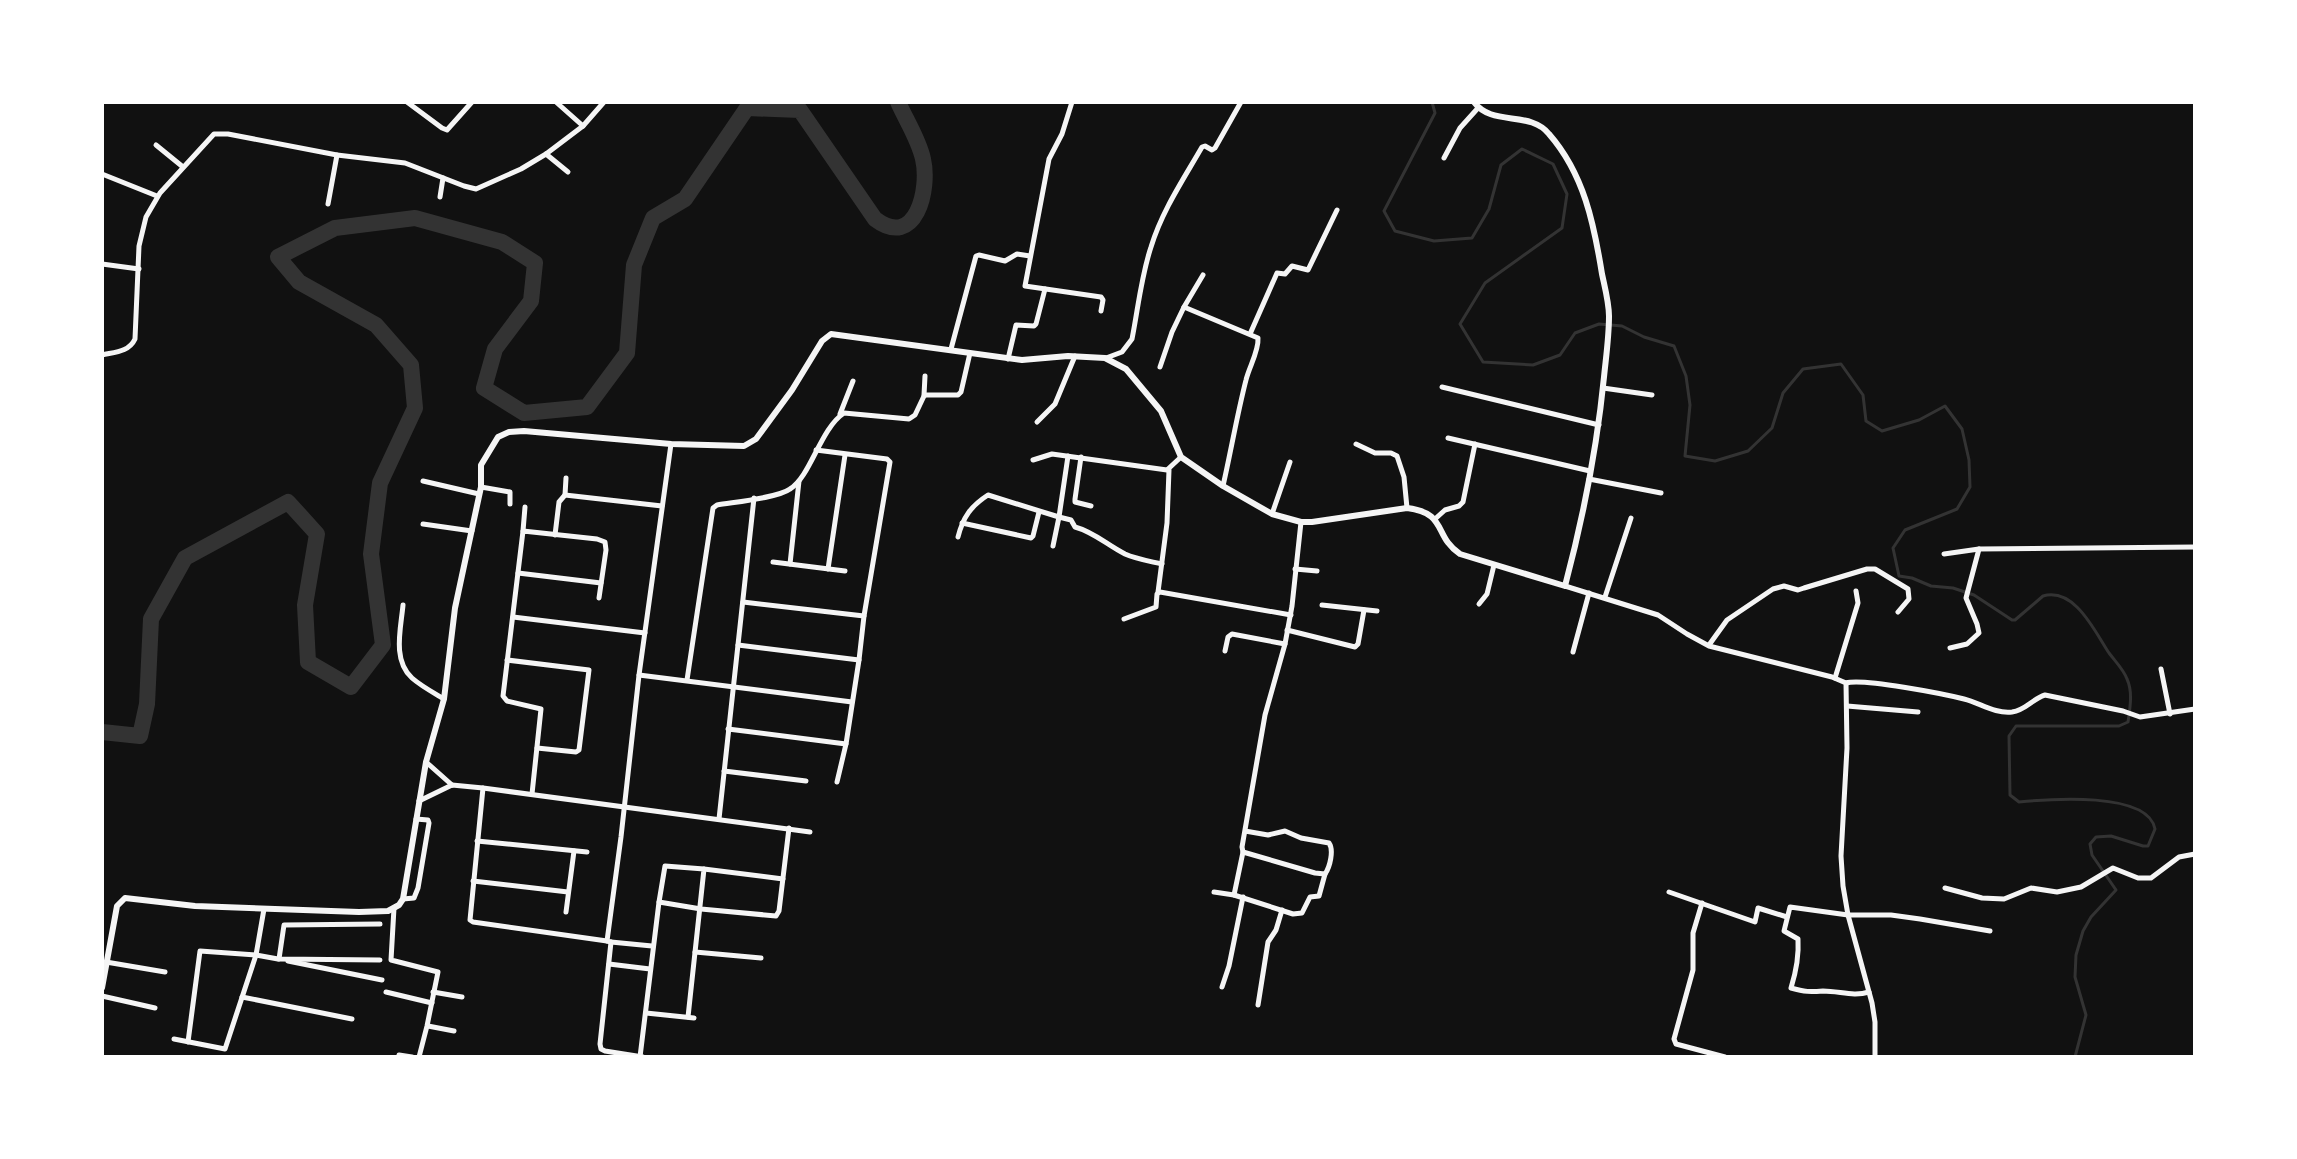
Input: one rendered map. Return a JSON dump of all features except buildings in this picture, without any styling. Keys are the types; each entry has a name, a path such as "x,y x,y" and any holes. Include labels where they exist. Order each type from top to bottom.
{"street":[{"path":"407,102 447,130 472,102"},
{"path":"556,102 583,126"},
{"path":"102,355 125,350 132,346 135,339 143,226 149,210 157,196 214,134 405,163 476,189 546,154 583,126 604,102"},
{"path":"1072,102 1062,134 1049,159 1025,286 1101,297 1101,311"},
{"path":"102,988 117,906 125,898 174,905 359,912 388,911 403,899 426,762 444,699 455,608 473,531 481,465 498,437 509,432 671,444 737,447 750,444 792,390 822,341 831,334 1022,360 1075,356 1105,358 1122,352 1132,339 1151,246 1165,211 1202,147 1215,148 1241,102"},
{"path":"1444,158 1476,105 1490,115 1537,124 1559,147 1590,211 1609,312 1609,331 1599,425 1565,586"},
{"path":"156,145 183,167"},
{"path":"546,154 568,172"},
{"path":"328,204 337,155"},
{"path":"102,174 157,196"},
{"path":"440,197 443,178"},
{"path":"1250,334 1277,273 1285,274 1292,266 1309,268 1337,210"},
{"path":"951,349 976,256 1005,261 1017,254 1030,256"},
{"path":"102,264 139,269"},
{"path":"1160,367 1172,332 1203,275"},
{"path":"1008,359 1016,325 1036,324 1045,289"},
{"path":"1184,307 1258,338 1223,486"},
{"path":"924,396 955,396 961,392 970,352"},
{"path":"1037,422 1055,404 1075,356"},
{"path":"1105,358 1126,369 1161,411 1181,457 1272,514 1312,522 1407,508 1421,510 1433,517 1454,550 1460,554 1658,615 1709,646 1846,683 1870,683 1965,699 1998,712 2023,709 2045,695 2145,718 2195,709"},
{"path":"840,415 848,412 909,419 915,415 924,396 925,376"},
{"path":"687,680 713,508 792,488 840,415 853,381"},
{"path":"1442,387 1599,425"},
{"path":"1603,388 1652,395"},
{"path":"1448,438 1590,471"},
{"path":"671,444 639,675 600,1047 605,1051 642,1057 652,946 665,866 783,879"},
{"path":"1356,444 1375,453 1397,456 1404,477 1407,508"},
{"path":"1433,517 1463,502 1475,444"},
{"path":"816,450 887,459 890,462 846,744 837,782"},
{"path":"828,569 845,455"},
{"path":"1033,460 1044,455 1068,456 1169,469"},
{"path":"1053,546 1068,456"},
{"path":"1081,457 1075,502 1091,506"},
{"path":"1124,619 1156,607 1167,523 1169,469 1181,457"},
{"path":"1272,514 1290,462"},
{"path":"555,535 566,478"},
{"path":"1589,479 1661,493"},
{"path":"790,564 799,480"},
{"path":"423,481 480,491 510,492 510,504"},
{"path":"565,495 662,506"},
{"path":"958,537 969,511 988,495 1071,520 1075,527 1092,532 1124,554 1162,564"},
{"path":"719,819 754,498"},
{"path":"525,507 504,700 541,709 532,794"},
{"path":"962,523 1031,538 1039,511"},
{"path":"1605,597 1631,518"},
{"path":"1234,895 1265,715 1291,615 1301,522"},
{"path":"423,524 473,531"},
{"path":"523,531 605,542 599,598"},
{"path":"1944,554 1979,549 2195,547"},
{"path":"1950,648 1967,644 1979,633 1966,596 1979,549"},
{"path":"773,562 845,571"},
{"path":"1479,604 1487,594 1494,565"},
{"path":"1295,569 1317,571"},
{"path":"1709,646 1727,620 1773,589 1784,586 1798,590 1867,569 1875,569 1908,589 1909,599 1898,612"},
{"path":"518,573 601,583"},
{"path":"1835,678 1858,603 1856,591"},
{"path":"1158,592 1291,615"},
{"path":"1573,652 1589,593"},
{"path":"743,602 864,616"},
{"path":"403,605 400,655 405,669 411,678 444,699"},
{"path":"1322,605 1377,611"},
{"path":"1287,630 1357,646 1364,610"},
{"path":"513,617 645,633"},
{"path":"1225,651 1228,637 1232,634 1285,644"},
{"path":"738,645 859,660"},
{"path":"507,660 589,670 579,750 537,748"},
{"path":"2161,669 2170,714"},
{"path":"639,675 852,702"},
{"path":"1846,683 1841,856 1848,915 1875,1022 1875,1057"},
{"path":"1847,706 1918,712"},
{"path":"728,729 846,744"},
{"path":"426,762 452,785"},
{"path":"724,771 806,781"},
{"path":"419,801 452,785 810,832"},
{"path":"483,788 470,917 473,922 652,946"},
{"path":"403,899 416,896 427,836 428,821 416,819"},
{"path":"659,902 774,917 778,913 789,828"},
{"path":"1214,892 1243,897 1300,915 1310,897 1319,896 1329,869 1332,845 1285,831 1268,835 1245,831"},
{"path":"477,841 587,852"},
{"path":"566,912 574,851"},
{"path":"1243,852 1325,874"},
{"path":"1945,888 1982,898 2004,899 2031,888 2057,892 2081,887 2109,869 2120,869 2138,878 2151,878 2179,857 2195,854"},
{"path":"646,1013 691,1018 704,869"},
{"path":"473,881 568,892"},
{"path":"1669,892 1755,922 1758,908 1787,917"},
{"path":"1222,987 1243,897"},
{"path":"1702,903 1693,933 1693,970 1674,1039 1676,1044 1685,1048 1725,1057"},
{"path":"1869,992 1855,995 1820,991 1814,994 1791,988 1797,968 1799,943 1798,939 1784,931 1789,910 1793,907 1848,915 1891,915 1990,931"},
{"path":"394,908 391,960 438,972 419,1057"},
{"path":"174,1039 225,1049 256,955 264,909"},
{"path":"1258,1005 1268,942 1276,930 1282,910"},
{"path":"278,959 284,925 380,924"},
{"path":"188,1042 200,951 256,955 382,980"},
{"path":"695,952 761,958"},
{"path":"278,959 380,960"},
{"path":"106,962 165,972"},
{"path":"609,964 650,969"},
{"path":"386,992 432,1003"},
{"path":"433,992 462,997"},
{"path":"102,996 155,1008"},
{"path":"242,997 352,1019"},
{"path":"427,1026 454,1031"},
{"path":"399,1055 412,1057"}],"waterway":[{"path":"102,732 140,736 147,704 151,619 185,558 288,502 317,534 305,605 308,662 351,687 383,645 371,554 380,483 415,408 411,365 376,325 299,282 278,257 335,228 415,218 502,242 535,263 531,301 495,349 484,388 524,413 587,407 627,353 634,265 653,218 685,199 747,108 800,110 875,219 889,227 901,227 910,222 917,212 922,199 925,171 919,145 898,102"},
{"path":"1432,102 1435,113 1384,211 1395,231 1434,241 1472,238 1489,209 1501,165 1522,149 1553,164 1567,194 1562,228 1485,283 1460,324 1483,362 1533,365 1560,355 1575,333 1599,324 1622,326 1674,346 1686,376 1690,405 1685,456 1715,461 1748,451 1772,428 1783,393 1803,369 1841,364 1863,395 1866,421 1882,431 1919,420 1945,406 1962,429 1969,460 1970,487 1957,509 1905,530 1893,548 1899,576 1974,595 2012,620 2043,596 2065,598 2083,613 2124,672 2130,689 2128,722 2119,726 2016,726 2009,736 2010,795 2019,802 2073,799 2117,803 2135,808 2148,817 2155,829 2148,846 2111,836 2096,837 2090,844 2092,855 2116,890 2091,917 2076,955 2075,977 2086,1015 2075,1057"}]}
